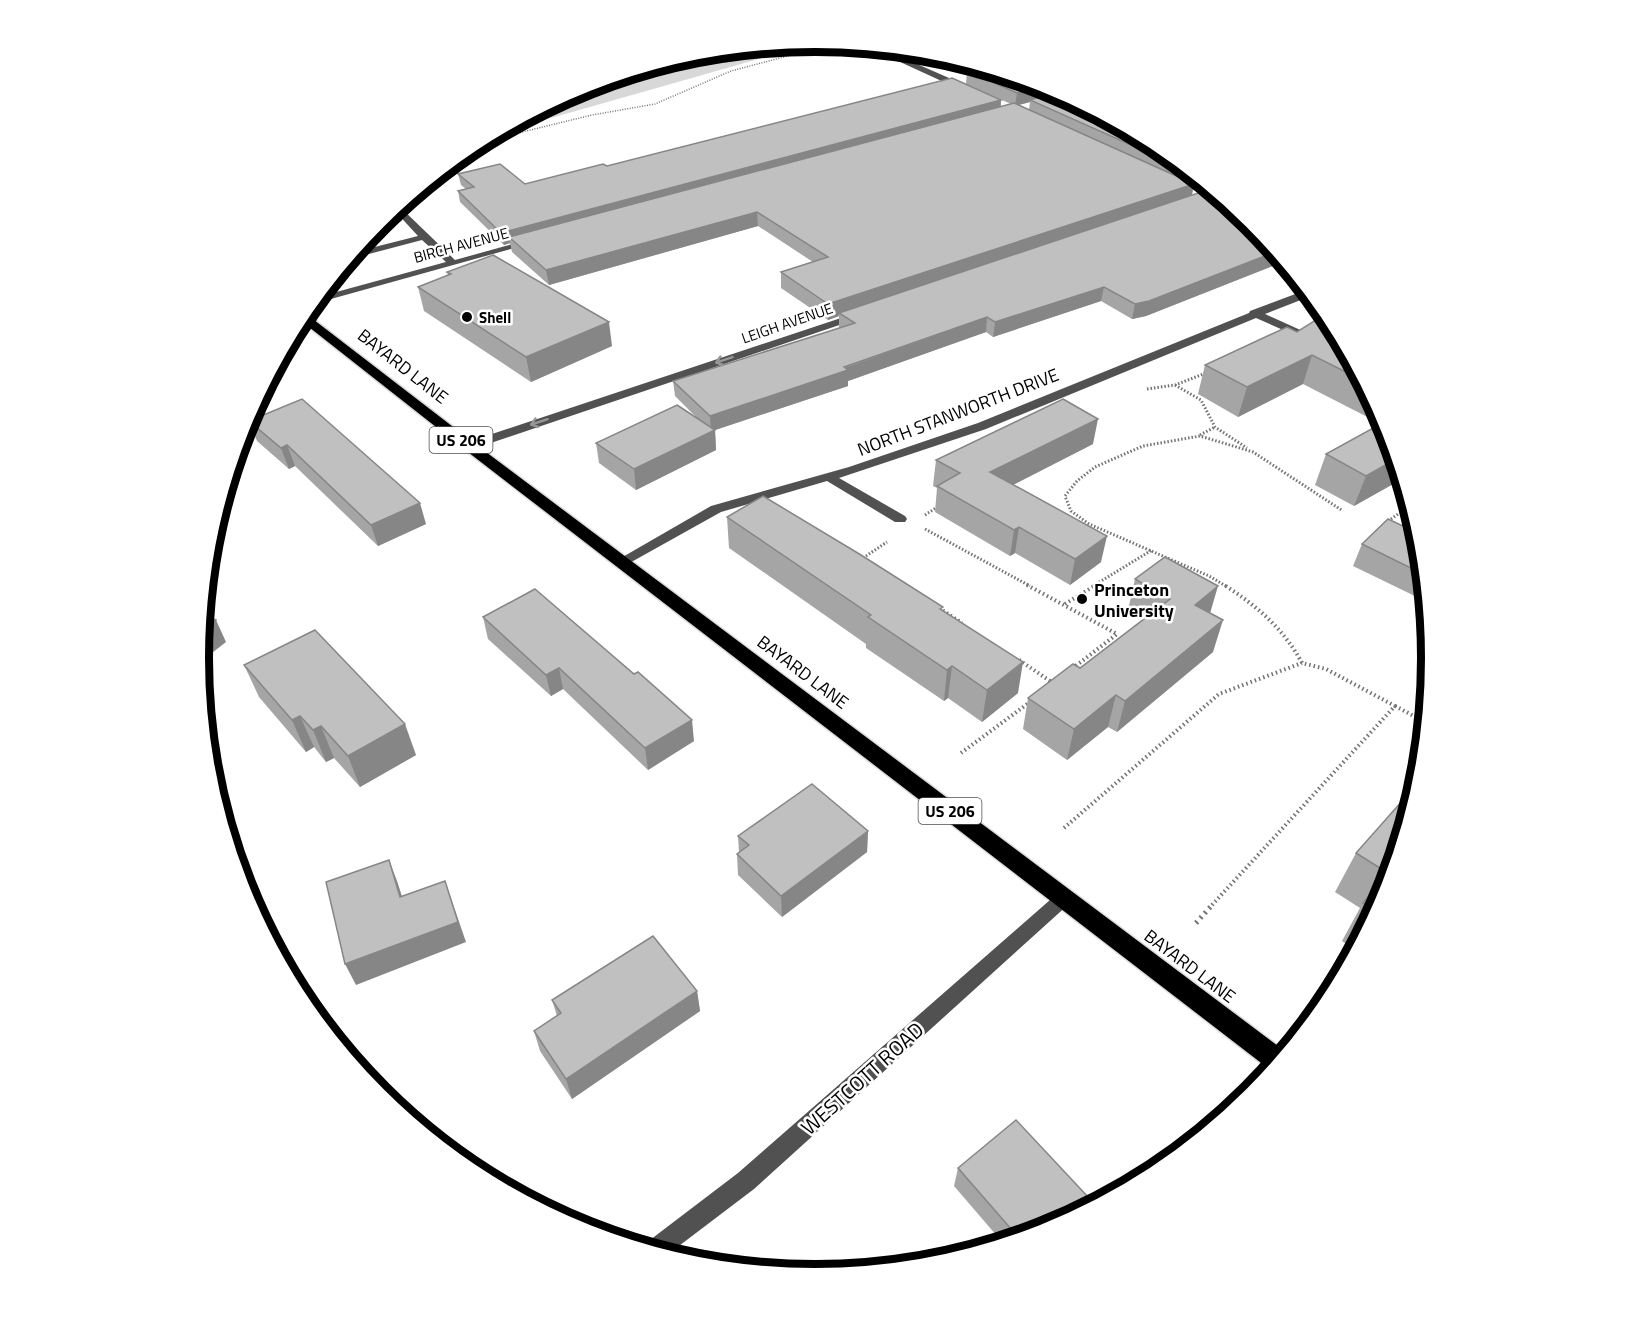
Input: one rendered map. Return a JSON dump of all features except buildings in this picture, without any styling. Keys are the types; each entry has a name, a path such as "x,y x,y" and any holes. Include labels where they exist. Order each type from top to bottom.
{"highway":[{"name":"BAYARD LANE","path":"311,322 469,446 1272,1057"}],"street":[{"path":"901,59 975,94"},
{"path":"403,214 424,237 453,263"},
{"path":"365,252 424,237"},
{"name":"BIRCH AVENUE","path":"329,297 544,238"},
{"name":"NORTH STANWORTH DRIVE","path":"621,562 716,509 829,477 982,426 1300,296"},
{"name":"LEIGH AVENUE","path":"469,446 869,312"},
{"path":"1254,313 1316,341"},
{"path":"829,477 907,521"},
{"name":"WESTCOTT ROAD","path":"662,1245 746,1181 1064,898"}],"path":[{"path":"511,135 592,115 655,104 731,71 800,53"},
{"path":"1143,390 1175,385 1207,372"},
{"path":"1175,385 1201,400 1215,427 1343,511"},
{"path":"1215,427 1200,436 1143,446 1095,467 1077,481 1065,496 1071,511 1089,524 1209,576 1253,603 1291,642 1302,663"},
{"path":"1200,436 1253,452"},
{"path":"863,558 907,521 948,501"},
{"path":"1382,525 1402,511"},
{"path":"907,521 1117,634 1072,669"},
{"path":"1065,604 1152,550"},
{"path":"854,552 873,565"},
{"path":"933,604 963,624"},
{"path":"1014,657 1054,683 1044,690"},
{"path":"1064,828 1219,694 1302,663 1326,669 1418,718"},
{"path":"961,753 1035,697"},
{"path":"1196,923 1395,706"}],"shaded area":[{"path":"777,54 531,124 583,99 658,73 697,64"}],"place":[{"name":"Shell","path":"467,317"},
{"name":"Princeton University","path":"1082,599"}]}
